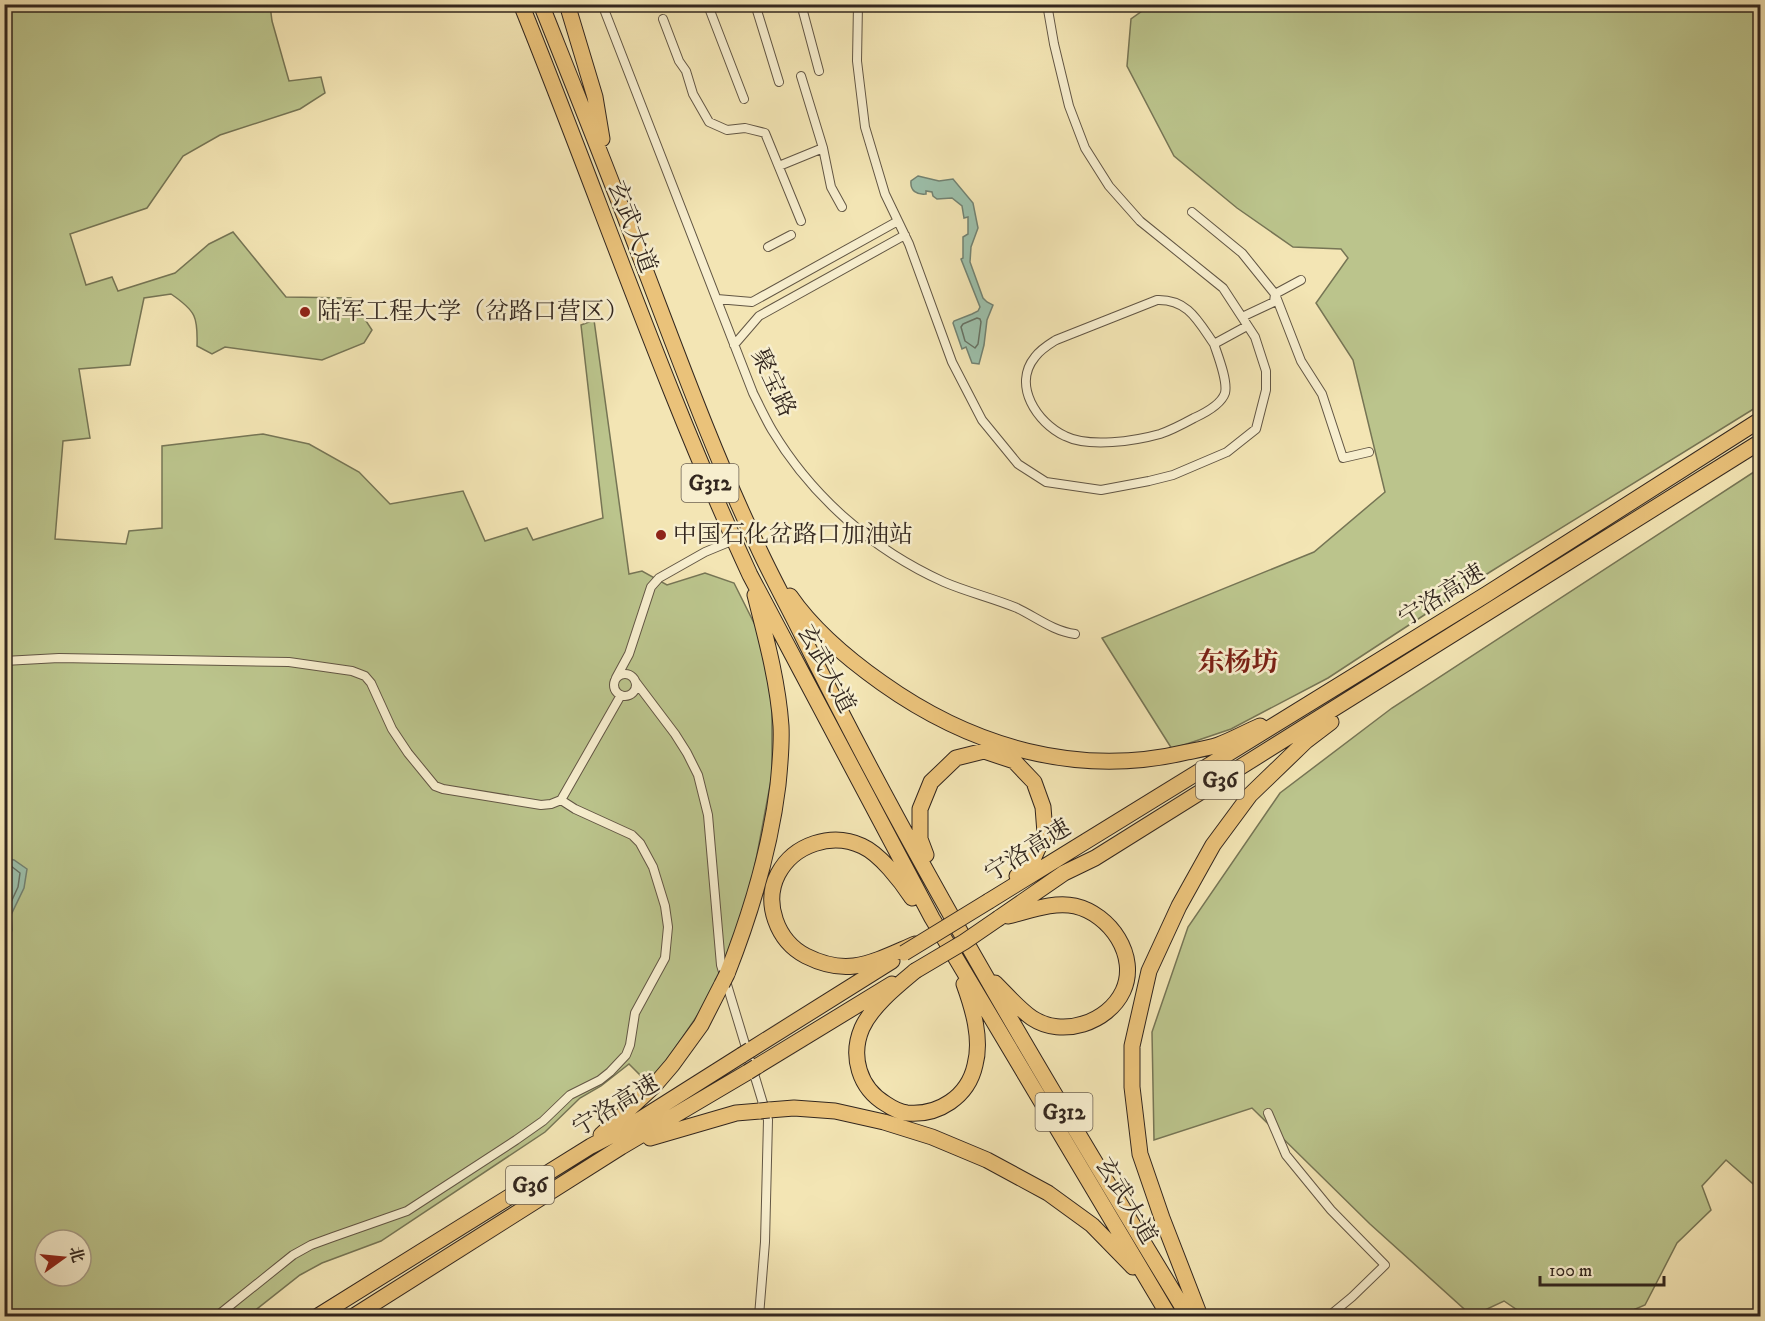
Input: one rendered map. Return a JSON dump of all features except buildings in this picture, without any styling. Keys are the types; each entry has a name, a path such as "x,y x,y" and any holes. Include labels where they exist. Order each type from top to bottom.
{"highway":[{"name":"玄武大道","path":"521,4 657,353 750,575 926,907 1169,1317"},
{"name":"玄武大道","path":"541,4 607,168 673,343 757,547 852,736 945,906 1074,1128 1188,1317"},
{"path":"567,4 595,97 607,168"},
{"name":"宁洛高速","path":"318,1317 591,1146 628,1126 903,951 989,901 1348,681 1761,420"},
{"name":"宁洛高速","path":"354,1317 621,1147 964,942 1064,873 1095,858 1761,442"},
{"path":"757,547 796,605 825,637 854,663 934,717 984,738 1039,754 1085,762 1118,762 1168,757 1218,745 1348,681"},
{"path":"591,1146 654,1086 701,1025 725,979 760,879 774,815 780,765 781,726 776,686 750,575"},
{"path":"1200,1317 1140,1154 1132,1087 1132,1046 1149,971 1179,906 1207,855 1250,795 1306,741 1441,642"},
{"path":"945,906 920,839 920,809 931,782 956,758 984,751 1014,761 1034,782 1043,807 1045,833 1030,866 989,901"},
{"path":"903,951 854,966 829,965 796,951 785,940 777,925 772,906 773,890 778,873 790,858 808,845 840,839 863,846 881,860 904,886 949,947 968,995 975,1022 977,1046 975,1066 955,1100 947,1106 927,1113 905,1113 878,1099 860,1075 856,1048 863,1026 874,1011 915,971"},
{"path":"982,971 1033,1019 1054,1026 1074,1027 1097,1019 1123,992 1127,975 1125,953 1115,931 1097,915 1075,906 1050,906 999,918"},
{"path":"621,1147 681,1127 736,1113 794,1108 835,1111 884,1122 932,1137 987,1160 1048,1193 1092,1225 1156,1293"}],"street":[{"name":"聚宝路","path":"602,4 734,345 758,402 772,429 789,454 819,493 864,534 902,561 945,582 1017,608 1063,632 1075,634"},
{"path":"755,4 779,82"},
{"path":"801,4 819,71"},
{"path":"858,4 857,61 864,127 885,194 905,235 931,300 952,362 982,420 1018,464 1046,482 1101,490 1173,475 1227,452 1256,429 1266,390 1266,371 1255,337 1223,288 1140,221 1109,186 1085,148 1069,106 1047,4"},
{"path":"709,8 744,99"},
{"path":"663,18 679,61 686,71 693,94 709,122 727,130 745,128 765,133 801,221"},
{"path":"801,76 823,148 831,187 842,207"},
{"path":"778,166 823,148"},
{"path":"1192,212 1242,253 1275,294 1301,361 1322,394 1343,458 1369,452"},
{"path":"717,299 752,302 898,221"},
{"path":"768,247 791,235"},
{"path":"734,345 759,316 905,235"},
{"path":"1275,294 1301,280"},
{"path":"1242,317 1274,302 1275,294"},
{"path":"1157,300 1170,300 1182,305 1191,313 1214,344 1222,368 1225,391 1220,402 1201,415 1161,433 1118,442 1089,442 1066,437 1046,423 1031,405 1027,392 1028,372 1033,359 1043,348 1056,340 1157,300"},
{"path":"1214,344 1247,326"},
{"path":"648,697 624,695 615,688 616,678 629,654 651,587 659,578 705,552 734,540"},
{"path":"629,654 629,668 634,679 681,744 698,776 709,825 721,965 768,1120 765,1242 759,1317"},
{"path":"4,661 59,658 290,662 352,671 365,676 372,683 392,729 435,786 530,804 551,804 561,800 624,695 634,690 634,679"},
{"path":"616,678 624,674 634,679"},
{"path":"217,1317 293,1255 311,1245 407,1211 516,1140 543,1120 570,1095 600,1080 626,1055 630,1045 635,1013 665,958 668,927 665,906 653,867 640,843 632,835 575,809 561,800"},
{"path":"1268,1113 1286,1155 1331,1210 1385,1265 1329,1317"}],"green space":[{"path":"1152,4 1760,5 1760,405 1490,572 1328,678 1231,729 1172,749 1102,638 1314,552 1385,492 1353,360 1316,303 1348,258 1341,249 1293,247 1237,208 1174,156 1127,66 1131,19"},
{"path":"5,5 270,5 272,21 289,81 321,77 325,93 300,109 220,135 183,156 147,208 70,234 86,285 112,277 118,291 175,273 209,244 233,232 286,297 351,298 372,330 364,343 322,360 225,347 212,354 197,346 196,321 186,305 171,294 144,298 130,365 79,369 90,438 63,441 55,539 126,544 129,531 162,528 162,446 263,434 309,444 359,472 390,504 463,491 485,541 527,528 533,540 603,518 581,325 594,320 629,574 642,571 667,585 705,573 734,583 757,629 772,699 772,775 749,897 714,991 650,1085 629,1064 601,1086 580,1098 545,1132 381,1241 322,1263 300,1275 248,1316 5,1316"},
{"path":"1760,468 1760,1190 1726,1160 1702,1186 1711,1210 1677,1243 1645,1305 1619,1316 1526,1316 1504,1301 1472,1316 1370,1224 1252,1108 1154,1140 1152,1032 1188,927 1280,793 1392,708"}],"water":[{"path":"918,176 939,181 953,179 973,203 978,228 971,247 970,262 983,298 993,305 987,320 979,364 972,363 966,347 962,349 953,323 978,311 980,307 961,259 963,258 963,237 968,234 968,217 964,218 962,206 952,198 937,199 932,192 926,191 926,194 923,194 915,192 911,181"},
{"path":"5,858 14,860 27,869 24,888 11,915 12,930 5,952"}],"place":[{"name":"陆军工程大学（岔路口营区）","path":"305,312"},
{"name":"中国石化岔路口加油站","path":"661,535"}],"district":[{"name":"东杨坊","path":"1238,663"}]}
